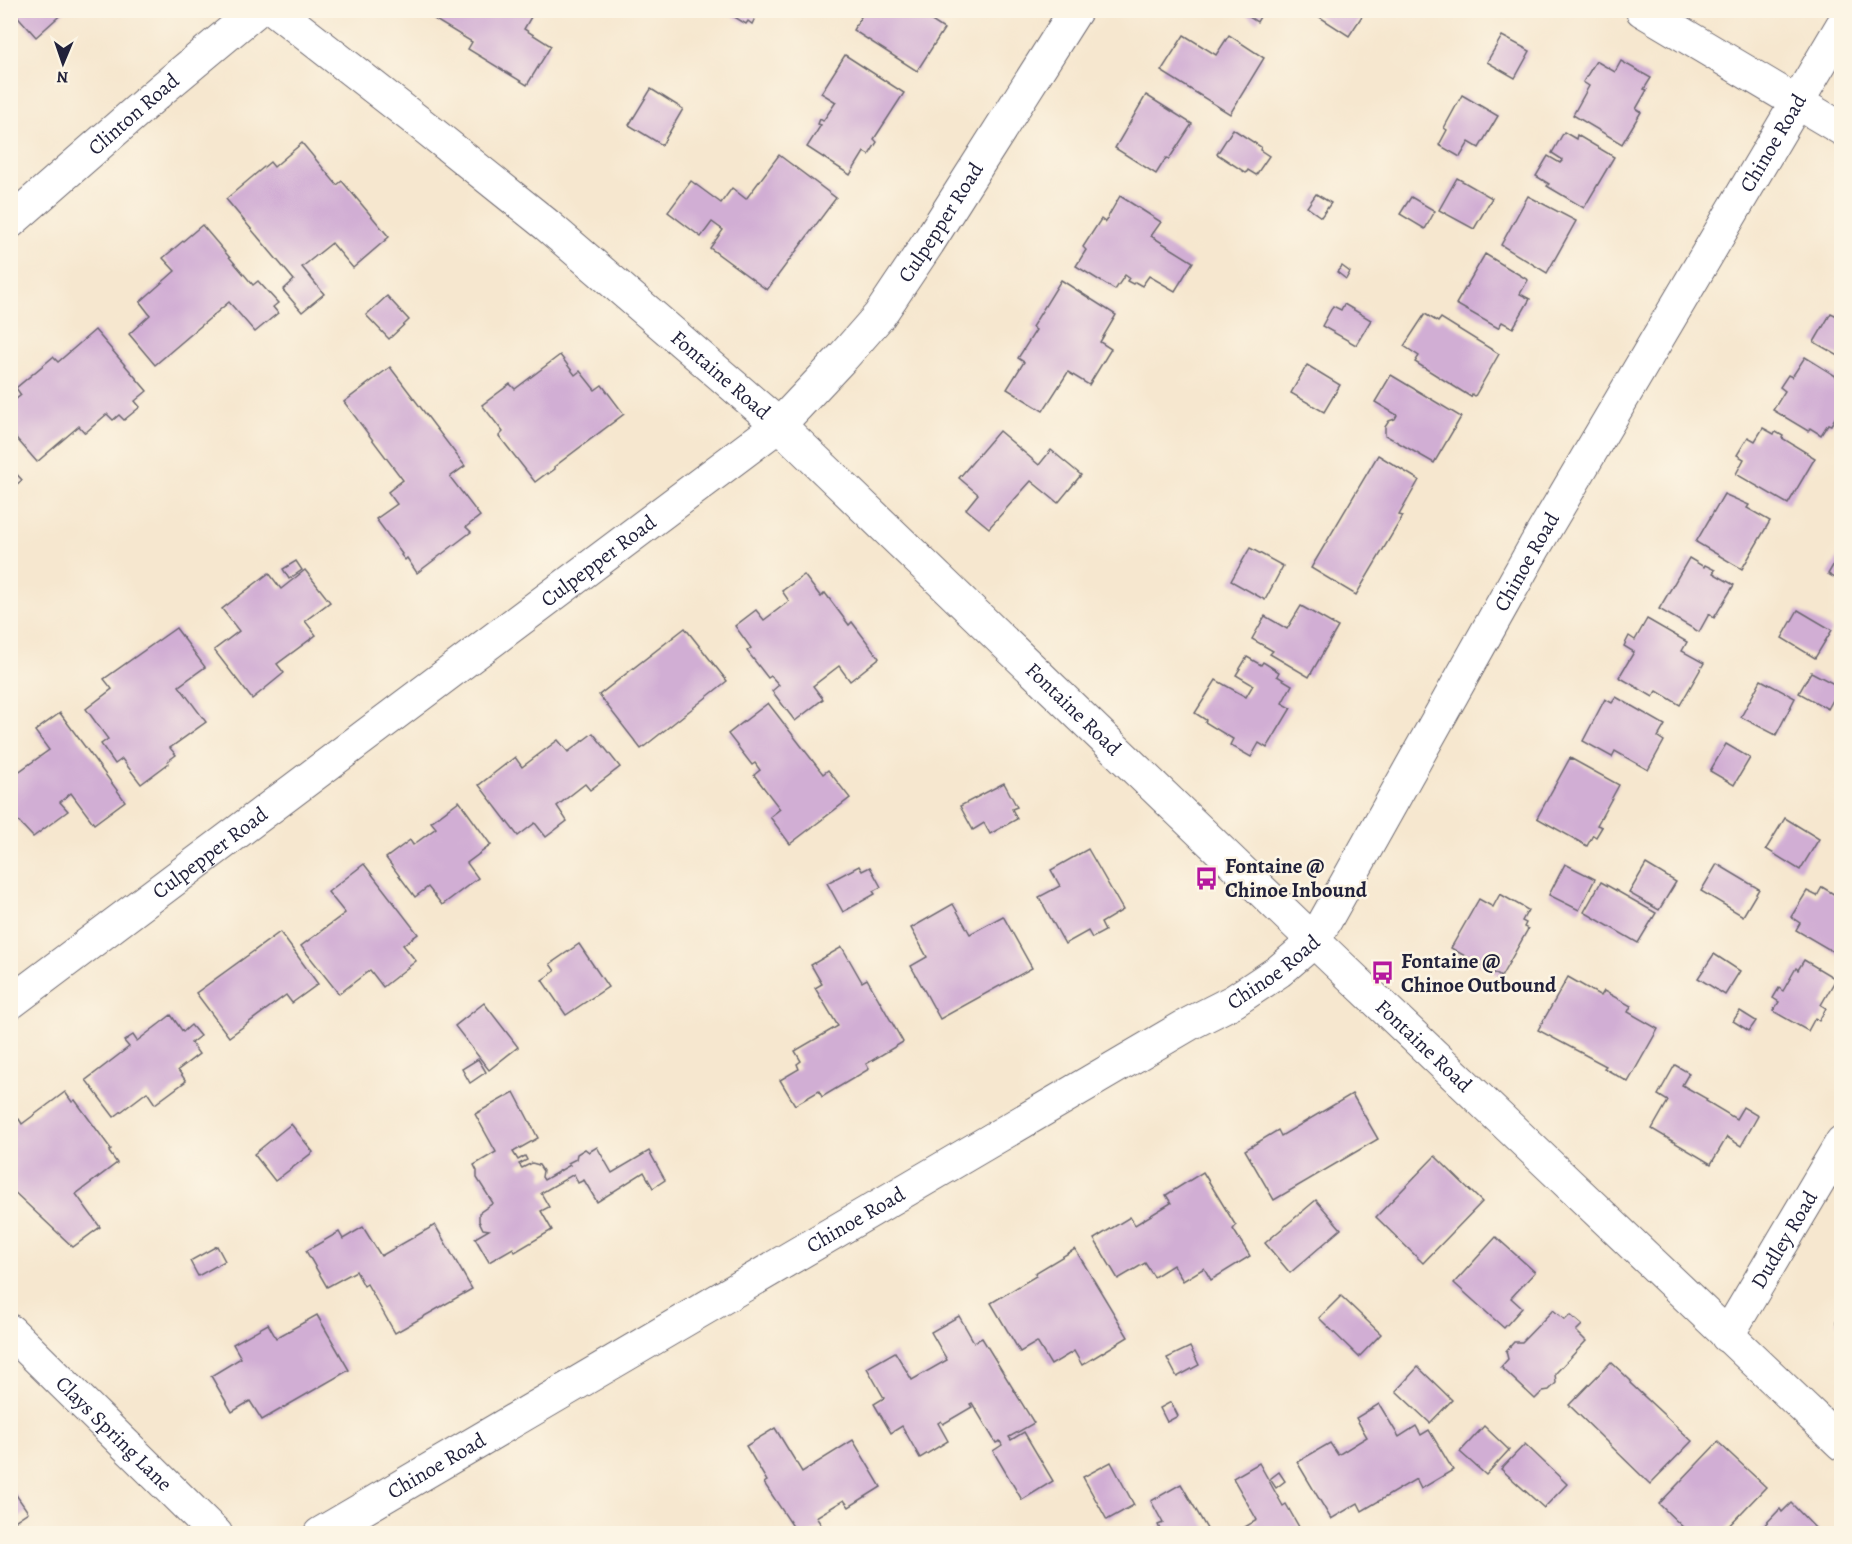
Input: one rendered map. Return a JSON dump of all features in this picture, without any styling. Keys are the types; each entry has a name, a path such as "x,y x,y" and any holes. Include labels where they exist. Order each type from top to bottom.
{"street":[{"name":"Clinton Road","path":"10,222 162,89 257,10"},
{"name":"Fontaine Road","path":"275,10 548,225 779,425 1314,941 1842,1444"},
{"name":"Culpepper Road","path":"10,1003 779,425 879,316 1076,10"},
{"path":"1642,10 1842,129"},
{"name":"Chinoe Road","path":"320,1533 1189,1024 1234,1001 1279,971 1314,941 1535,546 1842,26"},
{"name":"Dudley Road","path":"1727,1336 1842,1142"},
{"name":"Clays Spring Lane","path":"10,1331 216,1533"}],"building":[{"path":"12,10 66,10 36,37"},
{"path":"432,10 535,10 524,29 551,46 527,85 468,49 472,42 429,16"},
{"path":"723,10 759,10 752,24 748,21 746,24"},
{"path":"865,10 915,10 944,29 917,71 853,30"},
{"path":"1238,10 1264,10 1257,22"},
{"path":"1321,10 1366,10 1349,36 1318,16"},
{"path":"1184,35 1216,55 1229,35 1264,58 1230,114 1161,71"},
{"path":"1502,36 1530,51 1515,78 1487,62"},
{"path":"845,55 904,93 874,139 877,142 869,155 864,152 850,175 807,147 821,125 818,124 820,119 823,121 836,102 821,93"},
{"path":"1596,61 1615,72 1621,61 1651,78 1636,109 1641,112 1622,144 1573,115 1589,86 1583,82"},
{"path":"651,89 683,109 662,145 629,125"},
{"path":"1146,95 1192,124 1156,174 1115,148"},
{"path":"1462,95 1498,116 1479,148 1469,142 1460,157 1439,145 1447,130 1444,128"},
{"path":"1233,129 1261,147 1260,150 1269,156 1256,175 1248,170 1246,173 1217,154"},
{"path":"1564,132 1576,139 1577,135 1614,157 1584,208 1547,186 1549,184 1536,176 1548,156 1560,163 1563,160 1552,153"},
{"path":"302,143 337,185 342,181 389,237 353,268 332,243 302,267 324,294 302,312 283,290 294,280 226,199 270,162 274,167"},
{"path":"779,155 836,198 767,290 710,248 723,230 712,222 701,237 668,212 691,181 721,203 732,188 746,199"},
{"path":"1457,178 1492,198 1474,229 1439,210"},
{"path":"1316,194 1331,203 1321,217 1307,207"},
{"path":"1120,196 1161,222 1151,236 1193,262 1175,291 1149,276 1142,286 1127,281 1129,278 1125,275 1115,290 1076,266 1086,250 1083,247 1101,219 1105,222"},
{"path":"1528,196 1576,221 1547,273 1501,245"},
{"path":"1411,197 1435,211 1425,229 1400,214"},
{"path":"202,225 253,285 258,281 278,303 273,307 278,313 255,332 229,302 155,365 129,334 150,315 140,302 175,271 163,258"},
{"path":"1485,254 1528,280 1520,294 1530,299 1513,328 1502,322 1498,328 1456,304"},
{"path":"1342,266 1350,272 1346,279 1337,272"},
{"path":"1061,280 1116,315 1100,342 1111,349 1089,385 1068,372 1043,411 1007,389 1024,362 1018,358 1036,330 1032,327"},
{"path":"387,296 409,320 389,339 366,315"},
{"path":"1344,304 1371,320 1356,345 1322,326 1333,306 1341,310"},
{"path":"1842,308 1842,358 1814,342 1831,313 1837,316"},
{"path":"1425,314 1438,322 1441,318 1499,354 1475,396 1472,394 1471,397 1415,362 1419,356 1404,346"},
{"path":"95,330 147,391 135,401 140,407 124,420 119,415 113,420 107,414 85,433 79,426 37,462 10,431 10,404 21,395 16,388 53,357 58,362"},
{"path":"560,355 575,375 580,371 595,390 602,385 624,414 554,467 555,469 535,482 499,436 503,432 482,405 510,384 515,389"},
{"path":"1805,357 1842,380 1842,406 1831,425 1828,424 1821,435 1810,428 1808,431 1773,410 1785,391 1780,387 1788,375 1792,377"},
{"path":"1307,365 1340,385 1324,412 1291,393"},
{"path":"390,367 465,466 450,477 480,516 466,527 471,532 417,573 407,558 405,560 401,555 376,519 397,504 388,492 403,480 344,402"},
{"path":"1391,375 1461,417 1434,463 1385,435 1385,427 1397,415 1375,402"},
{"path":"1763,428 1783,436 1782,438 1815,458 1788,504 1736,474 1744,459 1737,455 1748,437 1755,441"},
{"path":"999,431 1039,465 1051,450 1081,475 1058,503 1031,481 989,528 966,509 978,494 959,478"},
{"path":"1378,455 1419,480 1399,515 1403,516 1356,595 1311,568"},
{"path":"10,467 22,480 10,490"},
{"path":"1724,494 1749,505 1747,508 1770,521 1742,569 1696,542"},
{"path":"1250,548 1283,566 1265,600 1231,581"},
{"path":"1842,550 1842,582 1828,574"},
{"path":"1689,558 1704,567 1705,565 1715,570 1713,573 1734,585 1714,618 1709,614 1699,632 1659,609"},
{"path":"296,561 302,570 289,579 283,569"},
{"path":"305,570 330,602 305,621 316,635 277,664 284,673 252,699 214,650 239,631 222,609 269,573 281,589"},
{"path":"804,575 821,597 825,593 849,625 852,622 879,658 850,681 839,666 813,686 823,699 795,721 772,691 779,685 771,676 768,678 747,651 751,648 735,626 756,610 764,620 789,601 782,591"},
{"path":"1301,606 1338,627 1309,677 1270,654 1273,651 1252,639 1265,616 1287,629"},
{"path":"1798,610 1832,630 1815,658 1782,638"},
{"path":"1647,619 1687,642 1682,651 1704,663 1680,705 1657,691 1653,697 1619,677 1634,652 1624,646 1629,636 1635,640"},
{"path":"176,628 205,667 179,686 206,722 170,748 176,755 141,784 122,759 115,764 101,744 108,739 86,709 112,689 104,679"},
{"path":"685,628 727,681 641,749 599,695"},
{"path":"1247,657 1261,665 1263,662 1279,672 1277,676 1292,685 1282,703 1291,708 1267,748 1259,743 1251,757 1230,745 1233,739 1195,713 1216,680 1246,697 1253,685 1236,675"},
{"path":"1811,672 1840,687 1828,709 1799,693"},
{"path":"1761,680 1795,698 1776,735 1741,717"},
{"path":"1616,697 1665,725 1658,737 1664,741 1648,770 1615,751 1612,757 1583,741 1605,699 1612,703"},
{"path":"768,703 823,774 828,770 850,798 790,844 770,817 780,809 754,775 760,770 755,763 752,765 728,734"},
{"path":"60,713 125,801 94,824 71,793 60,802 68,811 33,837 10,812 10,778 49,750 35,731"},
{"path":"593,733 620,767 590,790 585,784 557,806 567,821 546,837 535,823 518,836 479,785 515,757 522,767 558,740 568,752"},
{"path":"1726,744 1750,758 1734,785 1710,771"},
{"path":"1570,758 1619,785 1597,825 1602,827 1596,837 1593,835 1587,846 1537,818"},
{"path":"1004,783 1017,807 1012,809 1017,819 990,834 984,823 973,830 960,806"},
{"path":"459,801 491,845 467,863 478,878 442,905 428,887 415,897 386,858 410,840 413,845 436,828 431,822"},
{"path":"1785,818 1819,839 1800,870 1766,849"},
{"path":"1088,849 1123,910 1101,923 1105,931 1092,938 1088,931 1065,944 1039,897 1060,886 1051,870"},
{"path":"364,864 418,934 403,945 416,961 383,987 370,970 339,994 301,946 345,913 328,892"},
{"path":"1565,864 1595,879 1579,910 1549,895"},
{"path":"1646,864 1676,882 1659,910 1629,893"},
{"path":"1717,864 1759,889 1743,916 1701,891"},
{"path":"859,866 862,871 870,867 881,887 873,891 875,894 843,912 827,883"},
{"path":"1601,882 1656,913 1638,943 1584,912"},
{"path":"1822,887 1842,899 1842,957 1796,930 1800,923 1791,917 1807,891 1817,896"},
{"path":"1500,894 1528,910 1522,921 1526,923 1524,927 1528,929 1501,977 1451,948 1479,899 1493,907"},
{"path":"953,904 970,934 1003,916 1032,968 940,1019 911,966 927,957 911,928"},
{"path":"280,932 318,984 292,1003 286,995 229,1037 196,993"},
{"path":"579,944 608,987 566,1015 542,980 555,971 550,964"},
{"path":"842,947 862,982 867,979 903,1042 866,1064 869,1069 822,1097 819,1091 795,1105 780,1080 799,1069 797,1064 801,1061 795,1051 838,1026 815,988 822,984 811,965"},
{"path":"1714,954 1740,971 1725,995 1698,978"},
{"path":"1804,960 1836,979 1821,1005 1826,1008 1819,1021 1815,1018 1808,1031 1773,1011 1779,1002 1773,998 1779,988 1783,991 1796,968 1798,970"},
{"path":"1568,977 1601,996 1604,991 1631,1006 1628,1012 1658,1029 1628,1082 1604,1068 1606,1066 1538,1030"},
{"path":"484,1003 518,1047 489,1070 455,1026"},
{"path":"1740,1011 1756,1021 1749,1031 1733,1021"},
{"path":"171,1015 183,1032 191,1025 200,1036 191,1043 199,1054 178,1070 186,1081 155,1104 147,1092 114,1117 86,1080 129,1047 124,1041 133,1035 137,1041"},
{"path":"478,1059 486,1072 470,1083 462,1069"},
{"path":"1675,1065 1689,1073 1682,1085 1707,1099 1706,1101 1736,1119 1743,1107 1758,1116 1741,1146 1727,1137 1711,1164 1652,1129 1668,1101 1658,1095"},
{"path":"65,1092 72,1102 75,1100 111,1149 109,1152 117,1163 76,1194 100,1227 73,1247 10,1188 10,1126 19,1119 22,1124"},
{"path":"514,1092 538,1138 513,1152 518,1160 525,1156 527,1160 519,1164 522,1168 532,1163 539,1165 543,1171 544,1180 570,1165 568,1163 576,1159 577,1154 585,1149 589,1152 597,1147 612,1173 649,1151 665,1180 653,1188 644,1172 597,1202 584,1180 578,1183 574,1174 541,1193 549,1207 541,1211 552,1230 515,1252 513,1248 489,1262 475,1238 489,1230 483,1229 479,1221 479,1213 493,1203 477,1178 474,1165 496,1152 475,1114"},
{"path":"1352,1094 1378,1139 1274,1200 1245,1150 1278,1130 1281,1136"},
{"path":"291,1124 313,1152 275,1181 254,1154"},
{"path":"1435,1156 1482,1202 1423,1263 1376,1217"},
{"path":"1203,1172 1236,1226 1233,1229 1250,1256 1211,1280 1204,1268 1183,1281 1173,1265 1154,1277 1145,1263 1118,1279 1094,1239 1130,1217 1135,1225 1171,1203 1166,1195"},
{"path":"1316,1200 1341,1229 1290,1273 1265,1243"},
{"path":"435,1225 472,1289 395,1333 367,1284 364,1286 356,1271 327,1287 306,1251 339,1232 343,1239 363,1227 381,1256"},
{"path":"1496,1237 1535,1272 1511,1298 1522,1308 1504,1328 1454,1283"},
{"path":"217,1246 225,1261 198,1276 190,1261"},
{"path":"1075,1249 1128,1337 1082,1365 1074,1351 1051,1365 1037,1342 1020,1352 991,1303"},
{"path":"1341,1296 1381,1334 1359,1357 1319,1318"},
{"path":"1553,1310 1565,1320 1570,1315 1582,1325 1576,1331 1586,1341 1555,1374 1556,1383 1535,1399 1501,1367 1508,1359 1506,1351 1514,1342 1522,1342"},
{"path":"1842,1313 1842,1326 1836,1322"},
{"path":"317,1315 349,1370 262,1420 250,1401 232,1412 211,1376 241,1358 233,1344 268,1324 276,1338"},
{"path":"959,1316 974,1342 982,1338 1034,1423 1009,1437 1011,1440 1024,1432 1053,1481 1022,1500 993,1451 1002,1445 1000,1441 996,1443 972,1403 970,1404 972,1407 943,1424 941,1421 938,1423 948,1441 920,1458 902,1426 891,1433 874,1404 884,1398 867,1368 895,1352 912,1380 947,1360 931,1332"},
{"path":"1190,1347 1199,1365 1177,1377 1167,1358"},
{"path":"1611,1362 1692,1441 1650,1484 1569,1405"},
{"path":"1418,1367 1452,1400 1430,1423 1396,1391"},
{"path":"1171,1402 1178,1416 1167,1422 1160,1408"},
{"path":"1379,1404 1399,1437 1416,1426 1421,1435 1429,1430 1453,1470 1421,1489 1416,1479 1362,1511 1358,1503 1331,1519 1297,1462 1330,1443 1338,1455 1367,1437 1356,1418"},
{"path":"1484,1426 1509,1450 1486,1475 1460,1452"},
{"path":"775,1428 802,1472 853,1440 881,1487 849,1507 844,1500 816,1517 822,1526 809,1534 798,1534 764,1483 767,1481 746,1446"},
{"path":"1718,1442 1766,1487 1721,1534 1690,1534 1659,1504"},
{"path":"1525,1444 1567,1484 1544,1508 1501,1469"},
{"path":"1111,1462 1134,1505 1107,1520 1083,1477"},
{"path":"1259,1463 1283,1506 1286,1504 1303,1534 1233,1534 1257,1520 1233,1478"},
{"path":"1279,1472 1285,1481 1276,1488 1270,1479"},
{"path":"1181,1484 1210,1534 1162,1534 1158,1525 1163,1523 1151,1501"},
{"path":"10,1486 28,1512 10,1524"},
{"path":"1791,1503 1821,1534 1756,1534 1780,1509 1782,1512"},
{"path":"606,1526 610,1534 593,1534"}],"place":[{"name":"Fontaine @ Chinoe Inbound","path":"1207,878"},
{"name":"Fontaine @ Chinoe Outbound","path":"1383,973"}]}
